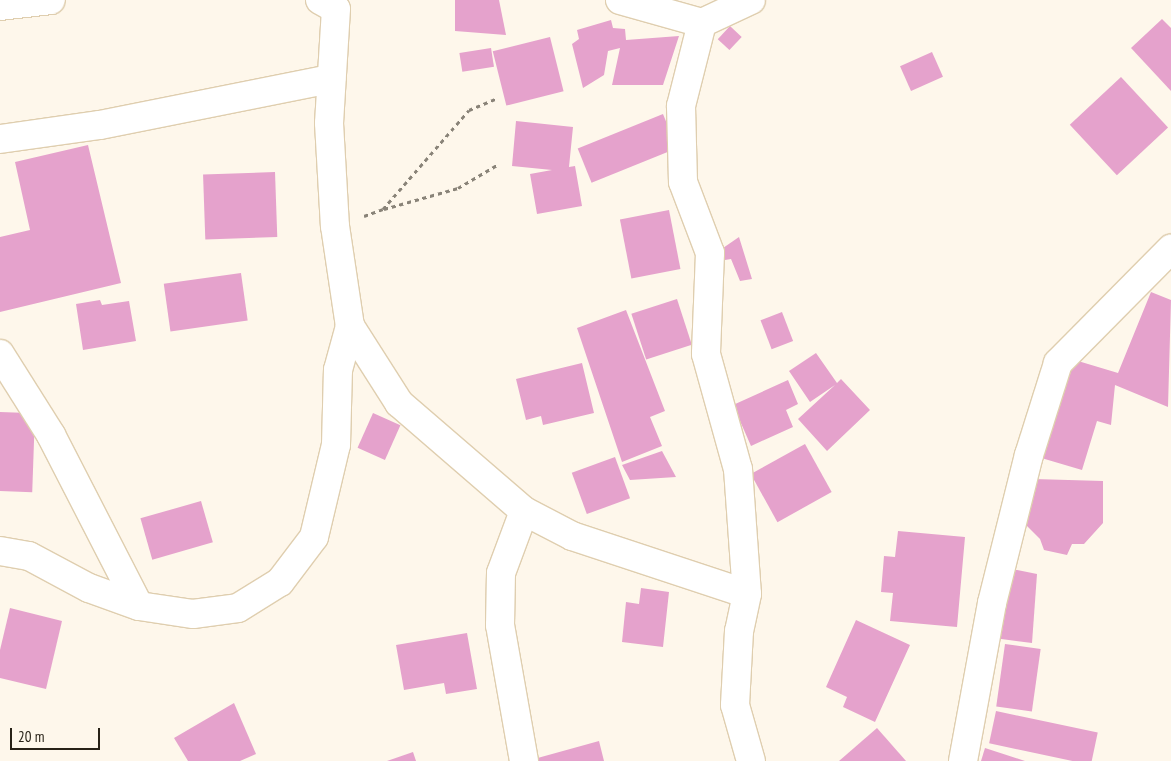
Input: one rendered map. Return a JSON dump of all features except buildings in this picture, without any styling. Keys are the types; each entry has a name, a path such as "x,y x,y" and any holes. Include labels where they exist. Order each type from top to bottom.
{"street":[{"path":"7,4 51,0"},
{"path":"620,0 702,23 751,0"},
{"path":"0,551 29,556 89,588 140,606 193,614 238,608 280,582 314,537 336,445 338,370 350,326 335,226 330,3"},
{"path":"702,23 681,106 682,182 710,253 706,354 738,469 747,594 739,631 735,705 751,761"},
{"path":"0,139 100,125 331,79"},
{"path":"963,761 992,603 1029,455 1058,363 1171,249"},
{"path":"350,326 399,403 524,511 572,536 747,594"},
{"path":"0,354 51,435 140,606"},
{"path":"524,511 501,572 500,626 524,761"}],"path":[{"path":"383,209 468,110 497,98"},
{"path":"335,226 383,209 458,188 497,165"}]}
